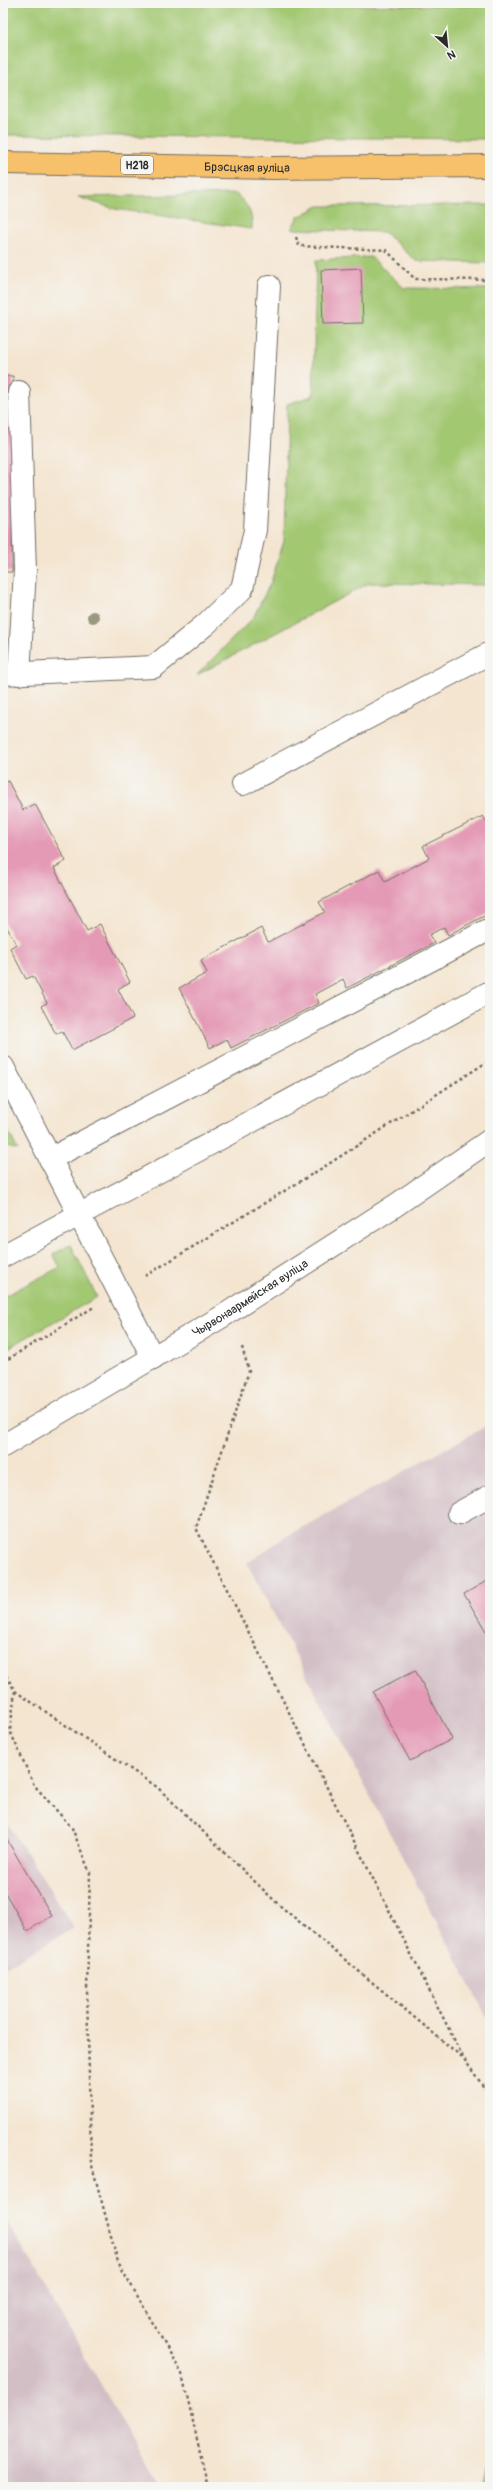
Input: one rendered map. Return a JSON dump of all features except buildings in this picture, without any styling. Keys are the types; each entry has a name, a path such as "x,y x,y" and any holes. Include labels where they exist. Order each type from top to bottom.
{"main road":[{"name":"Брэсцкая вуліца","path":"3,163 271,168 490,166"}],"street":[{"path":"19,392 25,570 11,674 154,667 206,624 242,589 255,530 269,286"},
{"path":"243,784 490,653"},
{"path":"50,1159 490,929"},
{"path":"3,1256 80,1216 490,992"},
{"path":"3,1067 153,1358"},
{"name":"Чырвонаармейская вуліца","path":"3,1446 223,1316 396,1205 490,1140"},
{"path":"459,1513 490,1496"}],"path":[{"path":"296,237 299,246 386,250 414,278 490,280"},
{"path":"3,1362 328,1165 490,1060"},
{"path":"242,1347 249,1371 196,1528 464,2059 490,2096"},
{"path":"3,1670 15,1691 157,1787 278,1904 464,2059"},
{"path":"15,1691 10,1731 34,1785 72,1828 90,1873 88,1990 91,2162 118,2262 182,2374 208,2487"}],"shaded area":[{"path":"490,1424 490,2023 247,1563 285,1537"},
{"path":"3,1816 74,1928 3,1968"},
{"path":"3,2214 160,2487 3,2487"}],"green space":[{"path":"3,3 490,6 490,139 3,135"},
{"path":"236,194 244,202 251,214 252,229 115,209 78,197"},
{"path":"490,205 490,263 416,261 384,232 291,229 298,217 319,206"},
{"path":"371,257 404,288 490,289 490,585 369,583 197,675 253,618 271,582 284,541 287,404 313,396 316,260"},
{"path":"3,1122 18,1150 3,1146"},
{"path":"71,1245 97,1297 3,1351 3,1297 60,1267 53,1254"},
{"path":"490,2451 490,2487 483,2487"}]}
